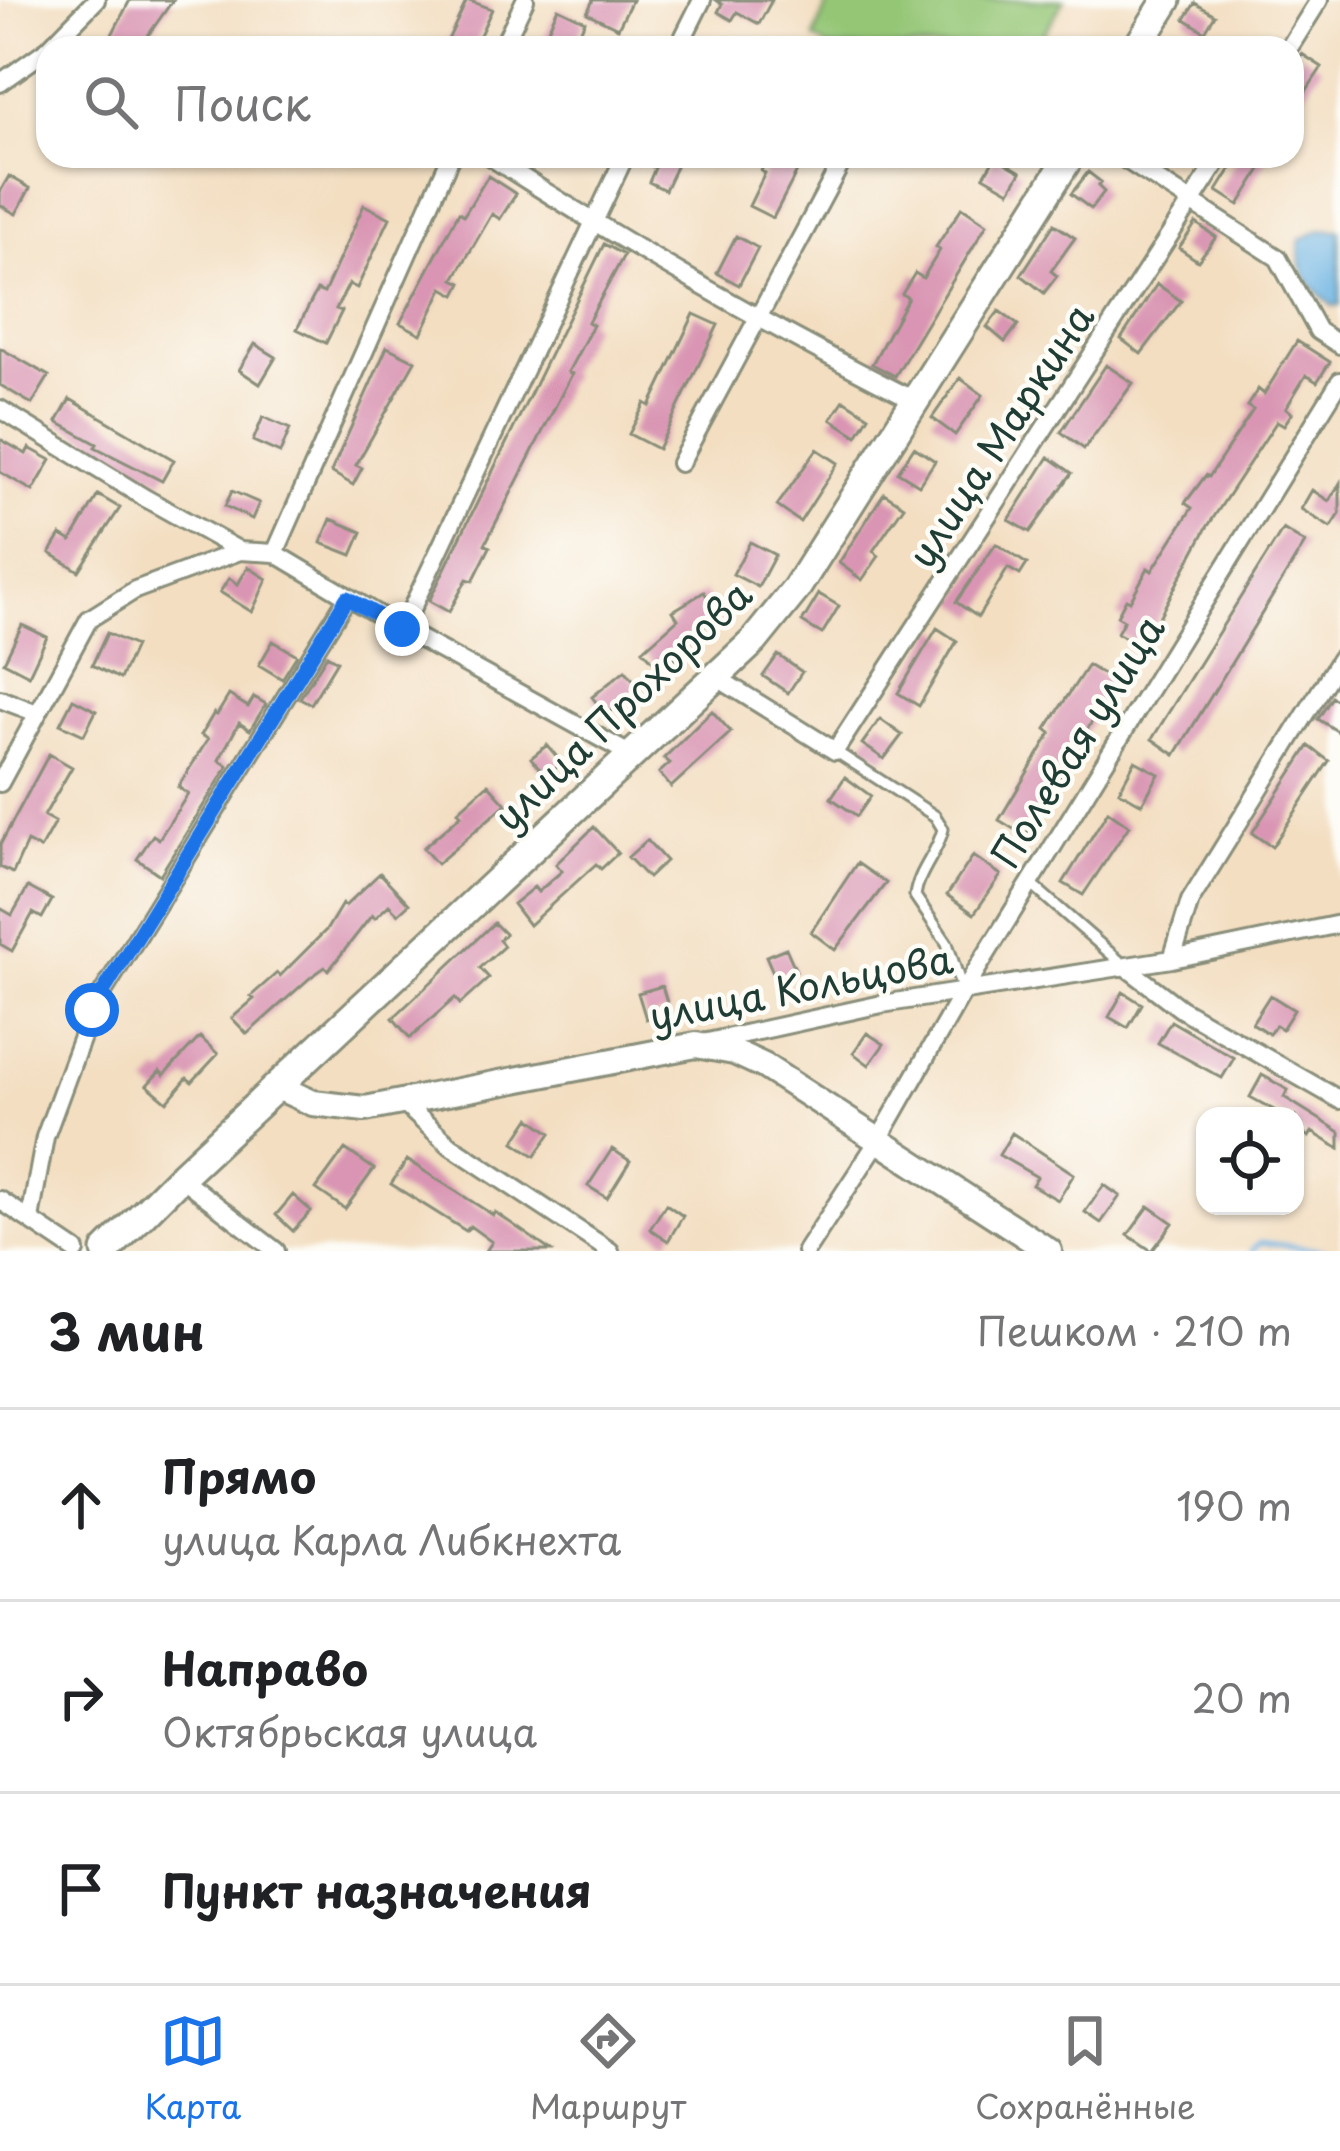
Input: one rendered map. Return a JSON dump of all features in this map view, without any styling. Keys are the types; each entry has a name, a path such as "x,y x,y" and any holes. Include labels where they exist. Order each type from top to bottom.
{"main road":[{"path":"1144,36 1167,0"},
{"name":"улица Прохорова","path":"106,1251 754,641 796,590 1062,168"},
{"path":"696,1045 734,1052 764,1066 1049,1251"},
{"name":"улица Кольцова","path":"280,1088 336,1108 403,1103 696,1045"}],"street":[{"path":"61,36 96,0"},
{"path":"508,36 525,0"},
{"path":"684,36 702,0"},
{"path":"1296,36 1319,0"},
{"path":"0,83 36,58"},
{"path":"275,553 446,168"},
{"path":"507,168 757,320 914,400"},
{"path":"402,629 619,168"},
{"path":"680,464 839,168"},
{"path":"1137,168 1278,258 1318,332 1340,345"},
{"name":"улица Маркина","path":"835,751 1213,168"},
{"name":"Полевая улица","path":"806,1251 878,1141 963,992 1340,380"},
{"path":"0,409 145,498 240,550 275,553 347,598 633,756"},
{"path":"0,784 89,619 135,590 240,550"},
{"path":"30,1220 45,1137 92,1010 347,598"},
{"path":"1172,959 1190,901 1340,659"},
{"path":"716,677 835,751"},
{"path":"0,698 37,713"},
{"name":"улица Кольцова","path":"696,1045 769,1026 1172,959 1340,925"},
{"path":"1126,967 1181,1010 1340,1100"},
{"path":"403,1103 451,1146 610,1251"},
{"path":"180,1177 276,1251"},
{"path":"0,1201 76,1251"}],"lane":[{"path":"835,751 935,816 943,829 915,896 947,943 963,992"},
{"path":"1030,883 1126,967"}],"green space":[{"path":"829,0 1064,0 1042,36 815,36"}],"water":[{"path":"1321,230 1340,230 1340,305 1333,306 1318,292 1300,261 1300,240"}],"building":[{"path":"130,0 173,0 148,36 111,36"},
{"path":"467,0 492,9 480,36 450,36"},
{"path":"593,0 632,0 618,28 587,13"},
{"path":"716,0 772,0 759,24 737,12 732,20 718,12 722,4"},
{"path":"1195,3 1215,15 1205,32 1185,19"},
{"path":"558,8 585,21 578,36 545,36"},
{"path":"1304,55 1322,67 1304,94"},
{"path":"655,168 675,168 665,190 649,182"},
{"path":"799,168 773,218 749,206 765,173 761,171"},
{"path":"989,168 1021,172 1010,191 984,176"},
{"path":"1231,168 1262,168 1239,205 1217,191"},
{"path":"1088,172 1101,182 1098,186 1104,192 1091,209 1071,194"},
{"path":"9,176 30,188 16,214 0,205 0,192"},
{"path":"488,176 516,194 500,219 492,214 454,279 462,283 456,295 443,288 421,334 400,323 459,212 464,215"},
{"path":"364,205 390,218 357,288 349,284 336,309 342,311 326,343 297,329 317,290 324,293"},
{"path":"962,207 987,224 895,376 872,364 908,298 902,294 915,273 923,278"},
{"path":"1196,223 1216,237 1198,261 1179,248"},
{"path":"1054,224 1075,238 1051,271 1057,276 1044,293 1021,275"},
{"path":"736,236 758,248 739,285 717,273"},
{"path":"604,244 624,255 588,322 593,325 568,372 572,374 485,544 490,547 473,581 467,579 449,612 429,601"},
{"path":"1157,284 1181,301 1141,354 1121,339"},
{"path":"999,311 1018,325 1005,342 987,327"},
{"path":"694,314 718,325 658,449 629,434 645,403 650,406"},
{"path":"1297,341 1330,362 1317,382 1306,375 1286,408 1292,413 1284,425 1277,421 1206,529 1143,647 1117,633 1124,620 1117,616 1126,599 1130,601 1148,568 1152,571 1192,508 1185,503 1209,477 1253,410 1247,406 1258,389 1264,394"},
{"path":"255,344 276,357 260,384 239,370"},
{"path":"387,347 415,361 356,465 362,468 353,485 331,472"},
{"path":"0,348 49,376 32,404 0,385"},
{"path":"1106,365 1133,383 1084,449 1061,432"},
{"path":"960,378 983,395 955,435 932,418"},
{"path":"70,399 174,460 162,481 57,422"},
{"path":"844,400 869,416 857,436 831,419"},
{"path":"263,417 290,429 280,453 253,441"},
{"path":"0,439 26,454 29,448 51,460 33,491 0,472"},
{"path":"914,447 935,461 919,485 898,472"},
{"path":"817,449 838,463 800,522 777,506"},
{"path":"1049,457 1072,473 1030,532 1009,520"},
{"path":"1340,483 1340,514 1331,528 1301,509 1312,490 1329,501"},
{"path":"232,491 259,503 252,519 225,506"},
{"path":"884,493 904,506 873,551 879,556 862,580 839,563"},
{"path":"98,495 120,508 79,571 50,553 61,535 71,541"},
{"path":"331,519 362,532 352,555 321,543"},
{"path":"1283,529 1305,543 1175,755 1152,739"},
{"path":"750,542 775,555 758,587 733,574"},
{"path":"996,544 1027,564 1020,575 1008,568 978,617 956,602"},
{"path":"248,567 267,579 252,612 220,592 229,578 238,584"},
{"path":"704,592 720,616 685,639 690,644 661,670 643,650 678,619 673,611"},
{"path":"819,594 839,606 822,634 802,622"},
{"path":"22,625 47,637 29,675 4,662"},
{"path":"937,628 957,641 919,706 898,693"},
{"path":"107,633 135,646 120,679 92,665"},
{"path":"273,641 297,655 282,679 259,665"},
{"path":"327,655 337,661 311,704 300,698"},
{"path":"778,655 802,672 788,693 763,676"},
{"path":"1088,665 1115,682 1025,836 999,820 1051,733 1046,729"},
{"path":"625,670 640,688 606,715 592,697"},
{"path":"229,695 248,707 254,697 266,704 250,730 239,723 219,760 228,766 160,875 137,859 153,835 159,839 188,794 178,787 208,739 201,735"},
{"path":"1332,697 1340,702 1340,733 1318,719"},
{"path":"73,699 96,711 84,735 60,724"},
{"path":"712,711 731,732 671,787 659,773 670,763 664,758"},
{"path":"880,719 902,735 884,759 862,744"},
{"path":"547,745 562,763 546,776 531,758"},
{"path":"1309,746 1329,761 1272,847 1252,833"},
{"path":"49,754 72,767 44,816 55,822 40,849 27,842 13,873 0,867 0,845"},
{"path":"1135,761 1159,774 1142,804 1119,791"},
{"path":"845,777 871,796 857,816 831,798"},
{"path":"488,784 506,804 437,864 423,848"},
{"path":"1108,811 1129,826 1083,895 1063,883"},
{"path":"594,827 618,853 601,869 596,864 529,925 513,904 534,887 538,892 562,871 556,864"},
{"path":"647,840 666,861 648,878 628,857"},
{"path":"973,856 1001,875 974,914 947,895"},
{"path":"857,863 886,883 835,950 811,932"},
{"path":"380,873 409,904 398,914 389,905 375,918 372,915 329,970 325,967 311,977 247,1034 232,1018 327,929 342,904"},
{"path":"28,887 52,900 42,918 33,913 12,951 0,944 0,908 12,915"},
{"path":"494,923 505,934 499,940 504,946 480,968 489,978 460,1004 455,998 410,1038 393,1018"},
{"path":"786,948 796,971 776,979 766,956"},
{"path":"662,986 670,1012 646,1019 638,993"},
{"path":"1123,992 1142,1004 1128,1028 1109,1017"},
{"path":"1270,995 1294,1010 1282,1029 1276,1025 1269,1034 1252,1023"},
{"path":"1171,1021 1234,1058 1222,1078 1158,1043"},
{"path":"867,1033 884,1044 869,1065 853,1053"},
{"path":"200,1037 218,1054 192,1082 187,1078 167,1102 147,1085 160,1071 164,1075"},
{"path":"1262,1075 1288,1090 1284,1097 1300,1107 1268,1107 1250,1097"},
{"path":"1304,1110 1340,1132 1340,1149 1312,1132 1309,1137 1304,1134"},
{"path":"530,1118 551,1133 535,1156 514,1142"},
{"path":"1012,1133 1074,1174 1058,1200 1032,1185 1037,1177 999,1155"},
{"path":"345,1149 374,1169 345,1209 316,1189"},
{"path":"612,1149 630,1161 607,1198 588,1186"},
{"path":"407,1160 551,1251 486,1251 492,1242 470,1226 466,1231 391,1184"},
{"path":"1104,1185 1120,1196 1101,1223 1085,1212"},
{"path":"293,1195 311,1211 293,1231 276,1215"},
{"path":"666,1204 683,1216 668,1241 650,1229"},
{"path":"1149,1206 1173,1223 1152,1251 1128,1235"}],"waterway":[{"path":"1252,1251 1260,1242 1326,1251"}],"route":[{"path":"92,1010 347,598 402,629"}]}
